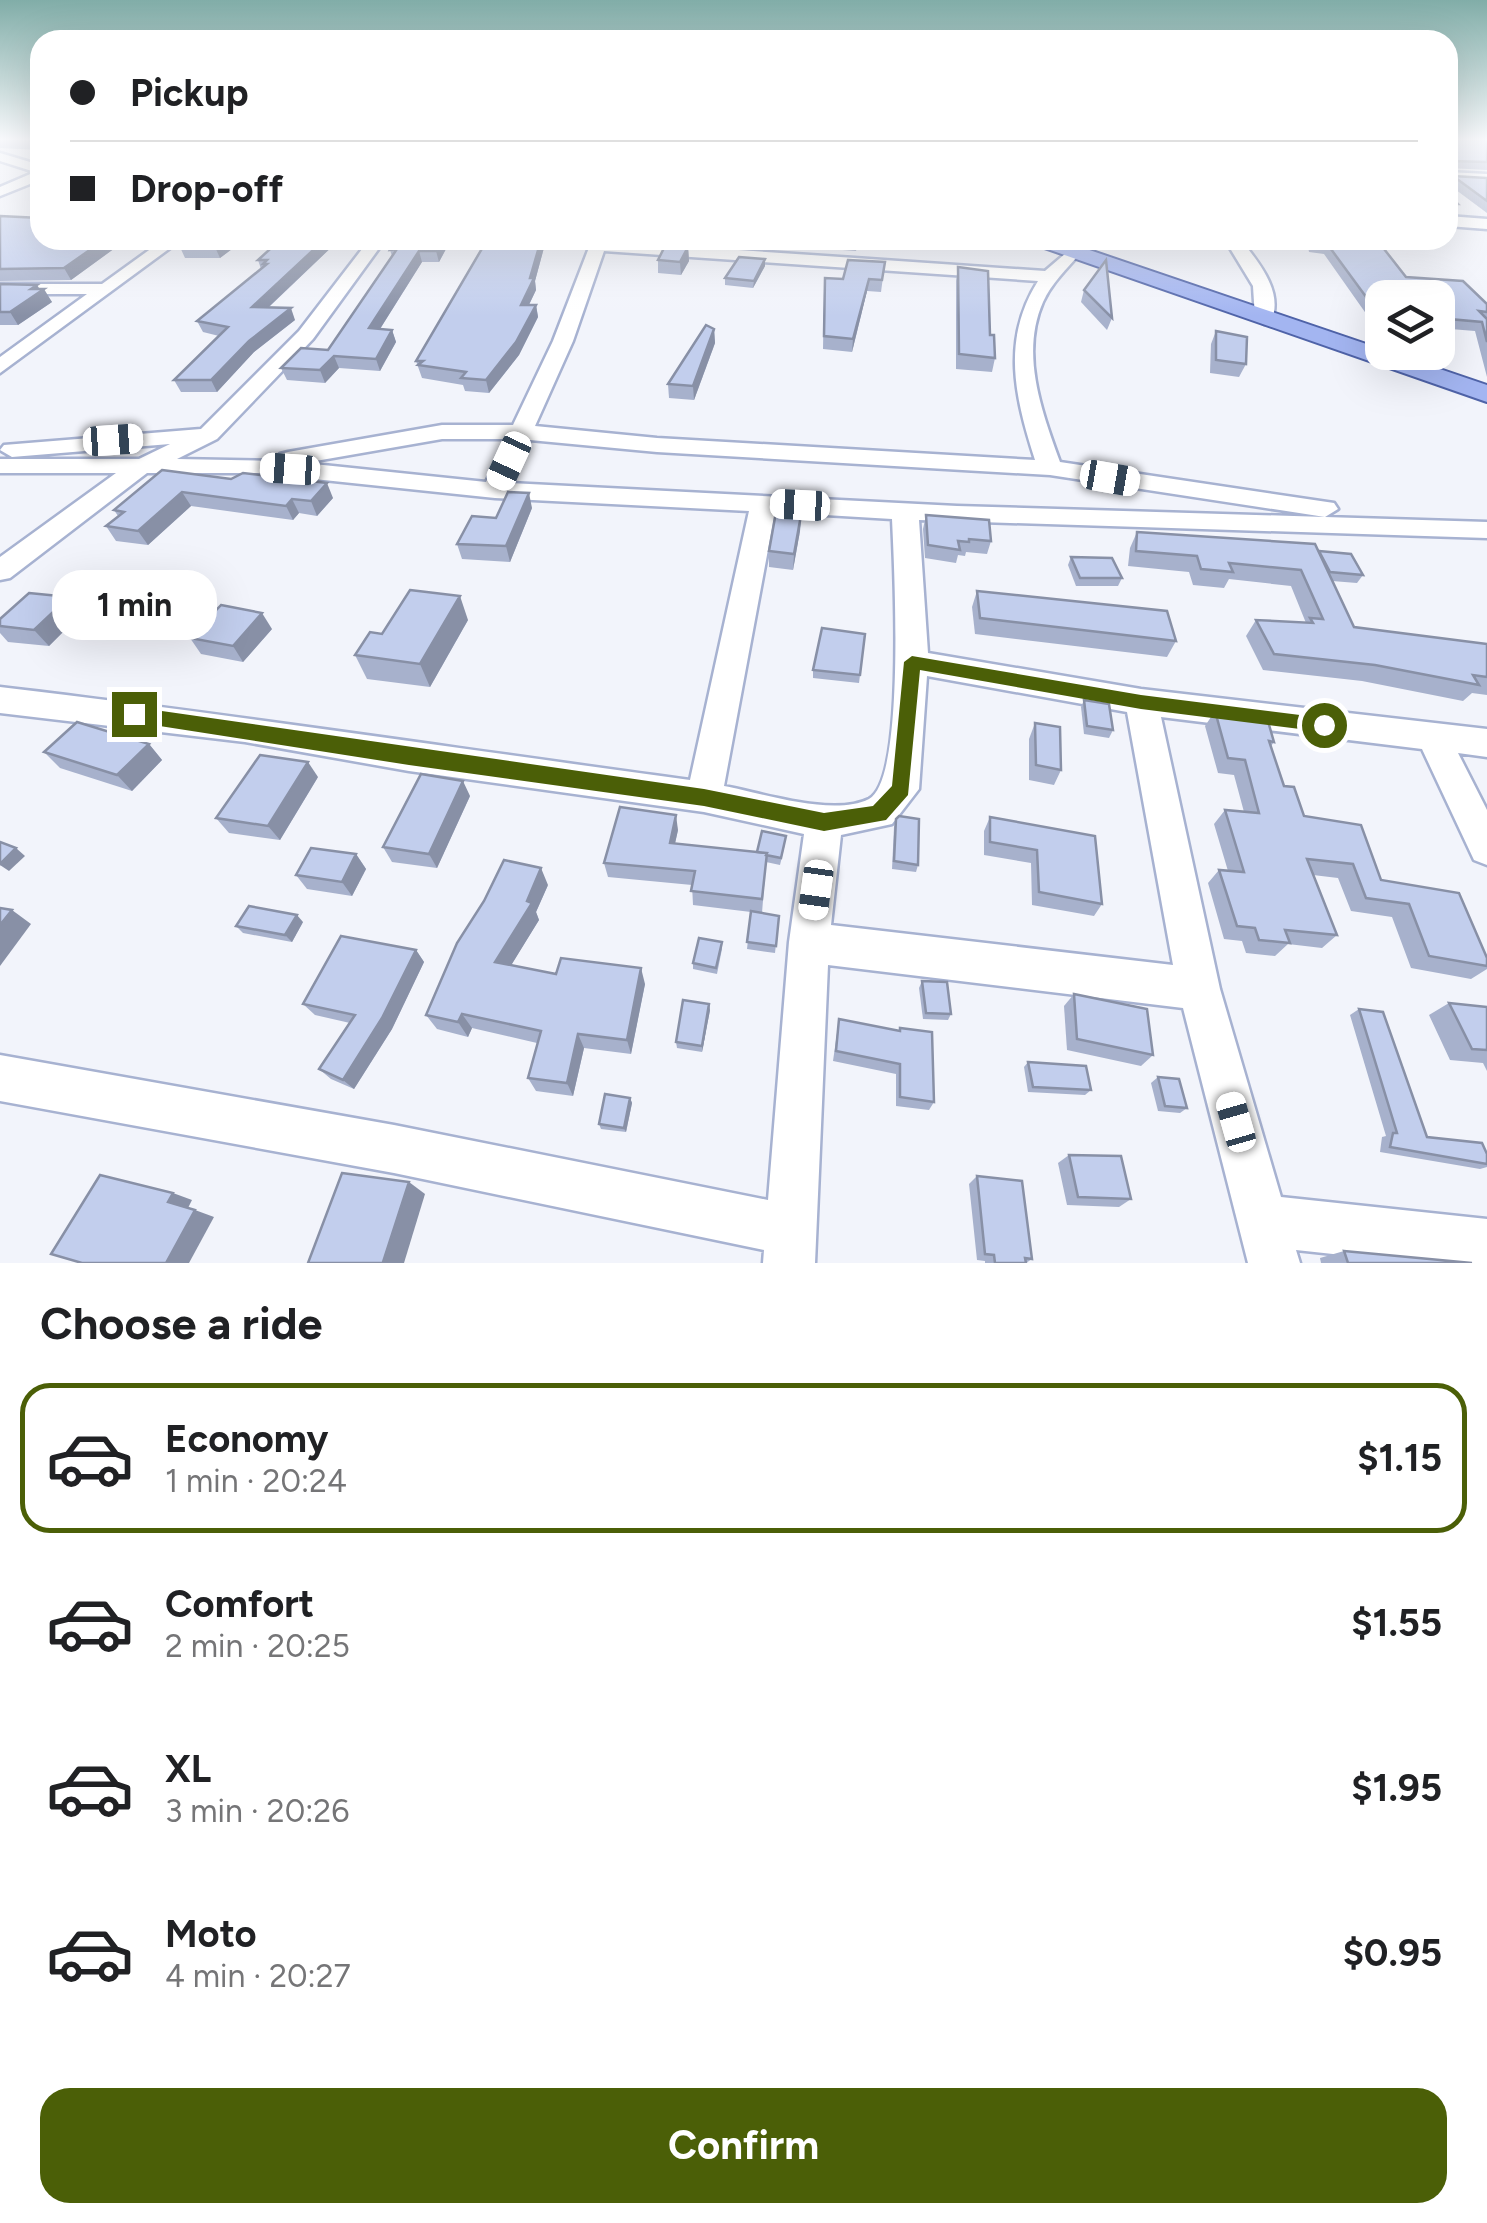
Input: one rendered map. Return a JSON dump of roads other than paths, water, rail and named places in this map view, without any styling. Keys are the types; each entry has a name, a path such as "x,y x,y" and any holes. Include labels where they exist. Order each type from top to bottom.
{"main road":[{"path":"1068,250 1487,394"}],"street":[{"path":"1458,222 1486,225"},
{"path":"0,368 159,250"},
{"path":"0,570 140,468 208,434 306,335 370,250"},
{"path":"495,490 564,341 596,250"},
{"path":"717,250 990,275 1045,276"},
{"path":"1240,250 1257,274 1268,301 1264,318"},
{"path":"1037,467 1022,352 1030,307 1045,276 1073,252"},
{"path":"0,289 108,288"},
{"path":"257,466 330,449 442,432 522,432 656,446 1037,467 1487,530"},
{"path":"0,452 208,434"},
{"path":"0,466 257,466 495,490 764,504 957,514 1487,530"},
{"path":"957,514 1037,467"},
{"path":"704,797 764,504"},
{"path":"0,700 245,729 409,758 704,797 824,822 879,814 901,789 912,662 905,510"},
{"path":"912,662 1141,702 1487,743"},
{"path":"1141,702 1199,989 1269,1242 1487,1245"},
{"path":"1434,739 1487,848"},
{"path":"0,1078 394,1149 790,1246 809,942 824,822"},
{"path":"809,942 1199,989"}]}
